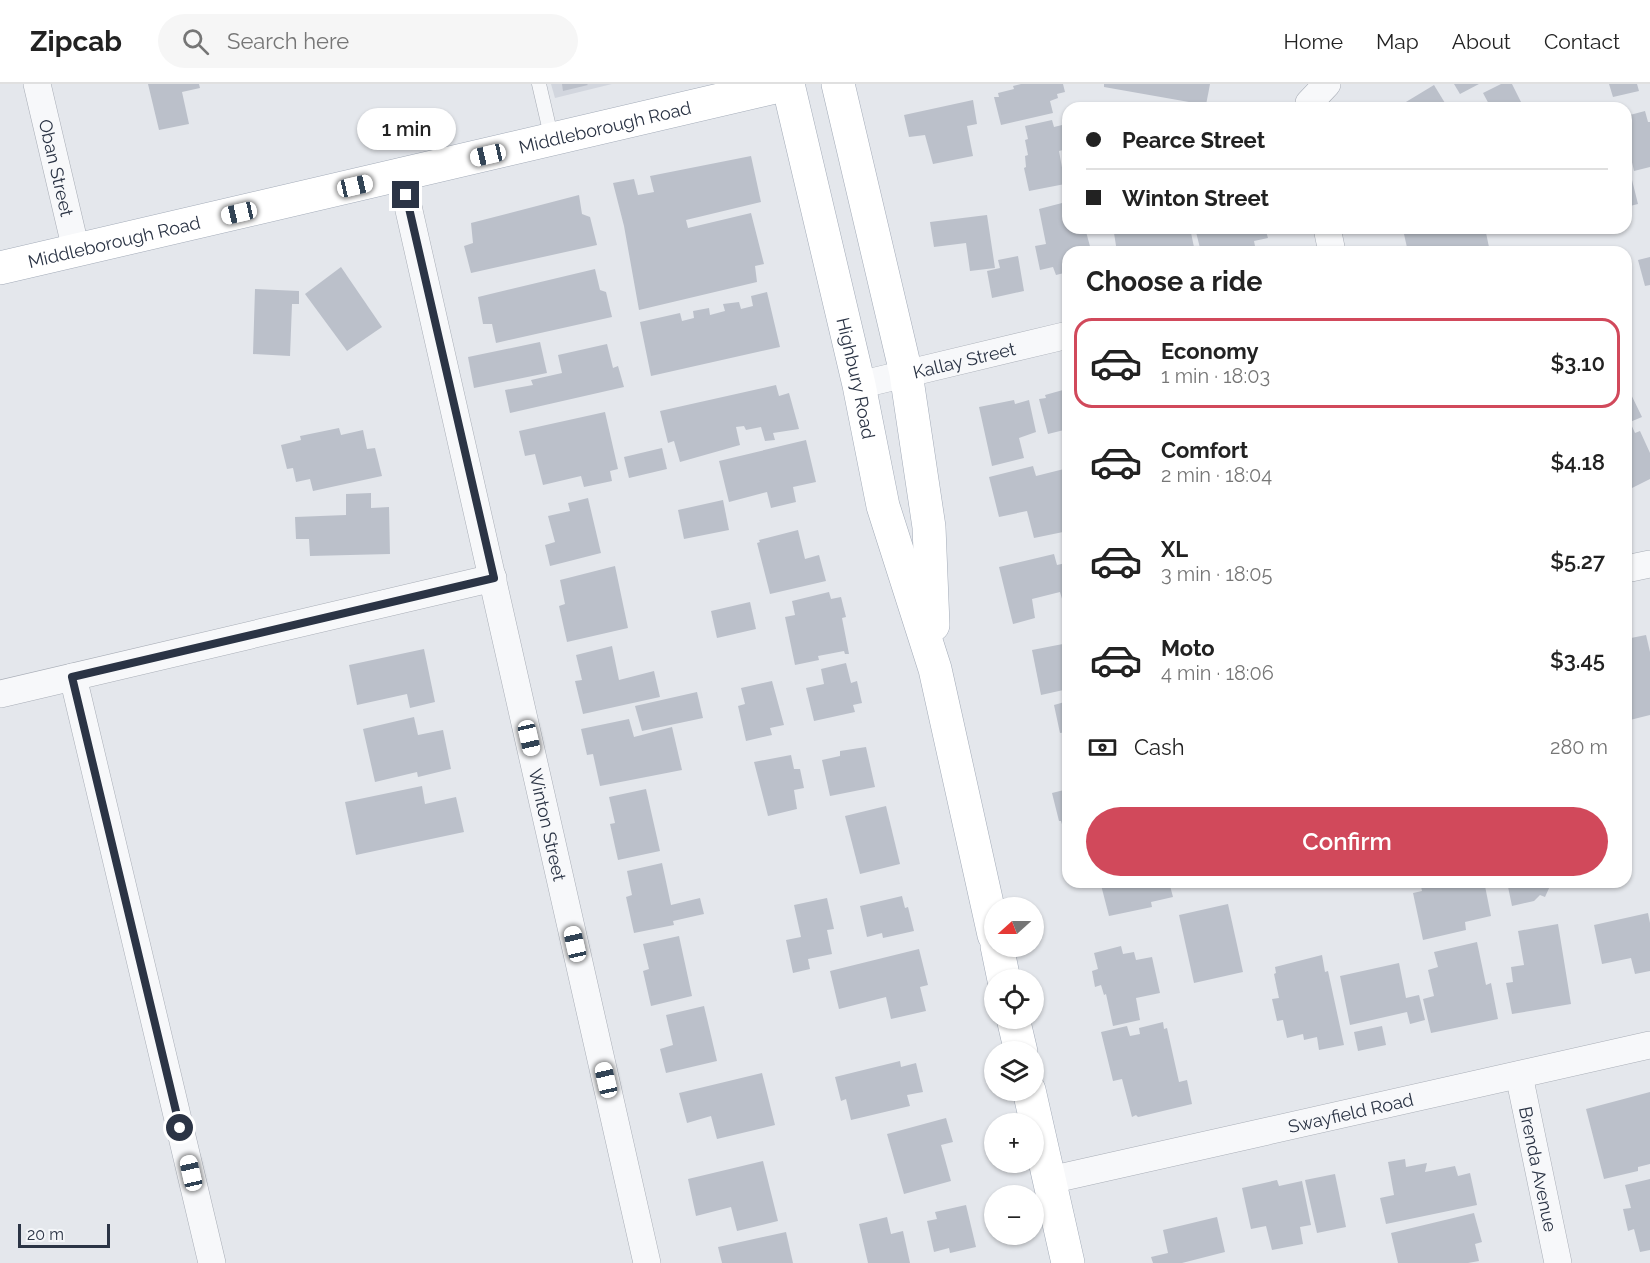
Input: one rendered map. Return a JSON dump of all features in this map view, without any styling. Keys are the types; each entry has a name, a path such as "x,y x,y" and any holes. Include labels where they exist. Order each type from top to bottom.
{"main road":[{"name":"Middleborough Road","path":"0,268 788,84"},
{"name":"Highbury Road","path":"788,84 859,385 883,506 934,669 985,897"},
{"name":"Highbury Road","path":"838,84 906,373 929,527 934,669"},
{"path":"1032,1101 1068,1263"}],"street":[{"name":"Oban Street","path":"37,84 76,250"},
{"name":"Winton Street","path":"401,176 494,578 647,1263"},
{"name":"Kallay Street","path":"859,385 1062,336"},
{"path":"1632,568 1650,564"},
{"path":"0,694 494,578"},
{"path":"72,677 212,1263"},
{"name":"Swayfield Road","path":"1050,1180 1650,1046"},
{"name":"Brenda Avenue","path":"1519,1075 1558,1263"}],"lane":[{"path":"539,84 552,140"}],"shaded area":[{"path":"551,84 612,84 555,98"}],"building":[{"path":"148,84 199,84 200,88 182,92 189,124 159,130"},
{"path":"562,84 587,84 588,85 563,91"},
{"path":"1063,84 1065,92 1057,94 1058,98 1050,101 1053,113 1001,125 994,97 999,97 998,93 1014,89 1013,86"},
{"path":"1104,84 1210,84 1207,102 1189,102 1104,87"},
{"path":"1454,84 1479,84 1460,94"},
{"path":"1501,84 1512,84 1521,102 1488,102 1483,93"},
{"path":"1609,84 1637,84 1639,91 1613,97"},
{"path":"1434,85 1444,102 1406,102"},
{"path":"973,100 977,124 967,126 973,156 933,164 925,135 909,137 904,115"},
{"path":"1645,111 1648,122 1650,122 1650,167 1634,171 1632,162 1632,114"},
{"path":"1052,120 1054,127 1062,125 1062,150 1059,151 1062,185 1029,191 1024,168 1026,167 1025,156 1028,155 1025,126"},
{"path":"751,156 761,202 686,220 688,228 751,213 764,264 755,266 757,282 639,310 624,226 613,183 634,179 638,195 654,192 650,176"},
{"path":"1632,180 1638,204 1632,206"},
{"path":"579,195 582,214 590,217 597,245 471,273 464,246 473,243 471,223"},
{"path":"1062,203 1062,234 1087,234 1090,246 1062,246 1062,274 1056,275 1053,267 1040,270 1035,246 1046,244 1039,209"},
{"path":"987,215 995,268 970,271 966,243 934,247 930,222"},
{"path":"1114,234 1191,234 1194,246 1116,246"},
{"path":"1196,234 1267,234 1268,238 1254,241 1255,246 1200,246"},
{"path":"1404,234 1486,234 1489,246 1407,246"},
{"path":"1018,256 1024,291 992,298 987,271 1000,268 998,260"},
{"path":"1650,257 1650,285 1645,286 1638,260"},
{"path":"341,267 382,327 347,351 305,294"},
{"path":"595,269 600,290 606,292 612,317 496,343 492,324 483,324 478,297"},
{"path":"255,289 299,291 299,304 292,304 290,356 253,354"},
{"path":"767,292 780,347 651,376 640,322 680,313 682,321 694,318 693,311 709,308 710,315 725,311 723,304 739,302 741,309 753,306 751,296"},
{"path":"540,342 547,373 474,388 468,357"},
{"path":"607,344 613,368 618,366 624,387 510,413 505,390 533,385 531,380 562,373 558,355"},
{"path":"776,385 779,396 789,393 799,429 773,433 775,440 765,441 761,427 746,430 744,426 736,427 740,445 680,462 674,441 668,443 660,411"},
{"path":"1062,390 1062,430 1048,434 1039,399 1046,398 1045,395"},
{"path":"1632,396 1642,417 1632,421"},
{"path":"1014,400 1015,404 1029,400 1036,432 1019,438 1024,458 992,466 979,407"},
{"path":"605,412 618,469 610,471 612,481 584,487 581,476 543,485 535,454 525,456 519,431"},
{"path":"1632,426 1635,433 1640,431 1650,453 1650,479 1632,488"},
{"path":"339,428 341,435 363,430 367,449 375,448 382,476 313,491 310,479 296,482 293,468 287,469 281,445 301,440 300,436"},
{"path":"806,440 816,482 793,487 796,502 771,508 767,492 729,502 719,461"},
{"path":"662,448 667,469 629,478 624,457"},
{"path":"1033,466 1036,476 1062,470 1062,532 1034,538 1027,511 999,517 989,477"},
{"path":"371,493 371,508 389,507 390,554 310,556 309,539 296,539 295,517 346,515 346,494"},
{"path":"588,498 601,553 550,566 545,545 555,542 548,516 570,511 568,503"},
{"path":"723,500 729,530 684,539 678,510"},
{"path":"798,530 805,559 819,555 826,581 770,594 757,543 760,542 759,540"},
{"path":"1054,554 1057,565 1062,564 1062,599 1060,592 1032,599 1035,618 1013,624 999,567"},
{"path":"615,566 628,628 567,642 559,606 565,604 560,580"},
{"path":"829,592 831,599 841,597 846,617 842,618 849,654 845,654 844,651 818,656 819,660 795,665 785,617 795,615 792,601"},
{"path":"750,602 756,629 717,638 711,611"},
{"path":"1646,635 1650,652 1650,715 1632,720 1632,638"},
{"path":"1062,644 1062,690 1041,695 1032,650"},
{"path":"612,646 619,680 654,671 660,697 583,714 575,681 582,680 576,655"},
{"path":"424,649 435,702 410,708 407,694 357,705 349,665"},
{"path":"846,663 851,683 857,681 862,703 853,705 855,712 814,721 806,688 824,684 821,669"},
{"path":"772,681 784,725 770,728 772,735 746,741 738,706 745,704 741,688"},
{"path":"697,692 703,718 642,731 635,706"},
{"path":"1062,703 1062,733 1060,733 1054,705"},
{"path":"414,717 418,735 443,730 451,769 418,777 417,772 375,782 363,729"},
{"path":"629,719 634,737 672,727 682,770 600,786 593,754 587,755 581,729"},
{"path":"866,747 875,787 830,796 822,760 840,756 840,751"},
{"path":"791,755 794,769 800,769 804,788 794,790 797,809 768,816 754,762"},
{"path":"422,786 425,804 456,797 464,832 356,855 345,802"},
{"path":"646,789 660,851 618,860 610,824 615,823 609,797"},
{"path":"1062,790 1062,824 1059,821 1052,793"},
{"path":"886,806 900,864 860,874 845,816"},
{"path":"662,863 671,905 700,898 704,914 673,921 674,925 634,933 626,897 632,895 627,871"},
{"path":"1102,888 1171,888 1173,897 1151,902 1152,907 1109,916"},
{"path":"1421,888 1485,888 1491,916 1465,922 1466,930 1423,940 1413,893 1422,891"},
{"path":"1508,888 1549,888 1545,897 1540,895 1534,901 1512,906"},
{"path":"902,896 905,908 908,907 914,931 883,938 882,933 867,937 860,906"},
{"path":"827,898 834,929 827,930 832,954 808,959 810,969 793,973 786,940 801,937 794,905"},
{"path":"1228,904 1243,972 1194,983 1179,915"},
{"path":"1648,913 1650,971 1635,974 1631,958 1602,964 1594,925"},
{"path":"1558,924 1571,1004 1512,1014 1506,983 1513,982 1511,967 1524,965 1518,931"},
{"path":"679,936 692,996 651,1006 643,971 649,969 643,944"},
{"path":"1477,942 1486,985 1491,983 1498,1019 1431,1033 1423,999 1434,996 1428,970 1438,967 1434,952"},
{"path":"1121,946 1123,954 1134,952 1136,960 1152,957 1160,993 1136,998 1140,1020 1113,1026 1106,994 1104,995 1101,985 1095,987 1092,971 1098,969 1094,953"},
{"path":"919,949 928,985 920,987 926,1011 891,1019 886,997 839,1009 830,971"},
{"path":"1322,955 1325,972 1328,971 1344,1045 1319,1050 1317,1037 1304,1040 1303,1034 1287,1038 1283,1020 1277,1021 1272,999 1279,998 1274,974 1276,973 1275,967"},
{"path":"1399,963 1406,998 1419,995 1425,1020 1410,1024 1407,1012 1350,1025 1340,976"},
{"path":"704,1006 717,1061 666,1073 660,1049 673,1045 666,1015"},
{"path":"1163,1022 1164,1029 1167,1028 1179,1082 1187,1080 1192,1104 1132,1117 1122,1079 1113,1081 1101,1032 1127,1026 1130,1036 1140,1034 1139,1028"},
{"path":"1382,1026 1386,1045 1358,1051 1354,1032"},
{"path":"900,1061 901,1067 916,1063 923,1092 907,1095 910,1106 851,1120 846,1099 841,1101 835,1077"},
{"path":"762,1073 775,1125 717,1139 711,1116 687,1123 679,1093"},
{"path":"1650,1092 1650,1164 1638,1167 1638,1171 1604,1179 1586,1109"},
{"path":"946,1118 953,1142 941,1145 951,1181 904,1194 887,1134"},
{"path":"1405,1159 1406,1167 1427,1163 1425,1172 1455,1166 1458,1176 1470,1173 1477,1205 1386,1224 1380,1198 1394,1195 1388,1162"},
{"path":"763,1161 778,1221 737,1231 731,1207 696,1216 688,1179"},
{"path":"1335,1174 1346,1227 1317,1233 1305,1180"},
{"path":"1650,1179 1650,1250 1640,1252 1634,1229 1628,1231 1623,1209 1631,1208 1625,1185"},
{"path":"1277,1180 1279,1186 1302,1181 1311,1225 1300,1227 1303,1244 1272,1250 1266,1226 1251,1229 1242,1188"},
{"path":"966,1205 976,1247 950,1253 949,1248 934,1252 927,1221 937,1219 935,1212"},
{"path":"1474,1213 1482,1242 1475,1244 1479,1261 1398,1263 1391,1233"},
{"path":"887,1217 891,1234 903,1231 910,1263 868,1263 859,1224"},
{"path":"1217,1217 1225,1252 1182,1263 1153,1263 1151,1257 1168,1253 1163,1230"},
{"path":"786,1232 793,1263 722,1263 718,1247"}],"route":[{"path":"180,1128 72,677 494,578 406,195"}]}
